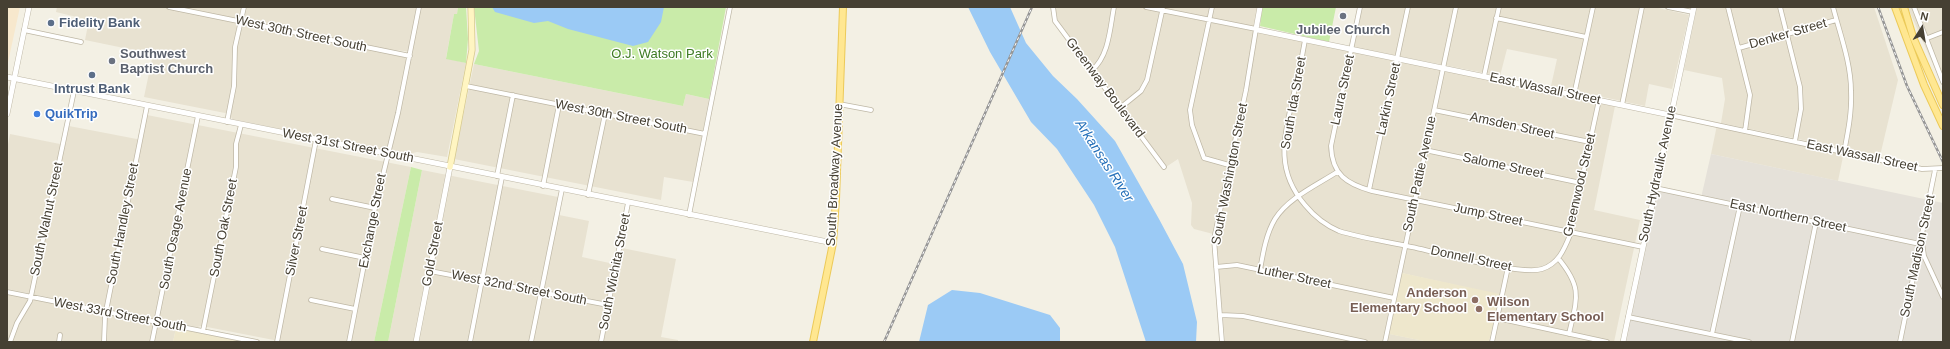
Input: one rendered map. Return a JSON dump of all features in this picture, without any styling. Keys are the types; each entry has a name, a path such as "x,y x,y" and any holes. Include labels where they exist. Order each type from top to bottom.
{"main road":[{"path":"450,167 472,50 471,7"},
{"name":"South Broadway Avenue","path":"813,342 832,243 843,7"},
{"path":"1895,7 1924,85 1943,126"},
{"path":"1904,7 1913,37 1943,105"}],"street":[{"path":"7,114 29,7"},
{"name":"West 30th Street South","path":"169,7 410,56"},
{"path":"227,122 234,86 235,54 244,7"},
{"name":"Exchange Street","path":"349,342 375,208 410,56 419,7"},
{"path":"689,215 730,7"},
{"name":"Greenway Boulevard","path":"1053,7 1055,21 1164,167"},
{"path":"1092,70 1101,61 1105,53 1114,7"},
{"name":"East Wassall Street","path":"1146,7 1163,9 1209,20 1599,100 1922,169 1935,170 1943,168"},
{"path":"1212,7 1190,110 1192,125 1204,158 1229,165"},
{"name":"South Washington Street","path":"1222,342 1214,239 1246,90 1260,7"},
{"name":"Laura Street","path":"1337,172 1332,160 1331,146 1360,7"},
{"name":"Larkin Street","path":"1370,190 1408,7"},
{"name":"South Pattie Avenue","path":"1385,342 1456,7"},
{"path":"1484,76 1498,7"},
{"path":"1574,95 1593,7"},
{"path":"1622,105 1642,7"},
{"path":"1668,7 1694,10"},
{"path":"1728,7 1750,95 1745,131"},
{"path":"1780,7 1798,73 1801,94 1800,113 1795,141"},
{"path":"1833,7 1849,67 1851,90 1850,125 1844,152"},
{"path":"1914,7 1925,39 1943,81"},
{"path":"1120,108 1141,91 1147,80 1163,9"},
{"name":"South Hydraulic Avenue","path":"1623,342 1670,115 1694,10"},
{"path":"1496,18 1586,37"},
{"name":"Denker Street","path":"1739,48 1836,20"},
{"path":"24,30 81,42"},
{"path":"1925,39 1943,32"},
{"name":"South Ida Street","path":"1298,197 1287,175 1284,158 1284,141 1305,40"},
{"name":"West 31st Street South","path":"7,77 832,243"},
{"name":"West 30th Street South","path":"466,86 705,134"},
{"name":"South Walnut Street","path":"10,342 16,323 28,306 31,297 74,91"},
{"path":"470,342 482,281 513,95"},
{"name":"Greenwood Street","path":"1558,258 1563,253 1571,232 1599,100"},
{"path":"839,104 871,110"},
{"path":"543,186 559,105"},
{"name":"South Handley Street","path":"104,342 106,312 147,106"},
{"name":"Amsden Street","path":"1434,110 1590,142"},
{"path":"588,195 605,114"},
{"name":"South Osage Avenue","path":"152,342 198,116"},
{"name":"South Oak Street","path":"203,331 236,167 236,146 241,124"},
{"name":"Silver Street","path":"277,342 316,140"},
{"name":"Salome Street","path":"1426,150 1581,183"},
{"name":"Gold Street","path":"416,342 450,167"},
{"name":"South Madison Street","path":"1900,342 1935,170"},
{"path":"1260,270 1265,247 1275,219 1298,197 1337,172"},
{"name":"Jump Street","path":"1337,172 1352,185 1370,190 1643,247"},
{"name":"East Northern Street","path":"1655,188 1920,244"},
{"path":"531,342 562,189"},
{"name":"Donnell Street","path":"1298,197 1310,211 1333,228 1344,233 1524,270 1537,270 1547,266 1558,258"},
{"path":"332,199 375,208"},
{"name":"South Wichita Street","path":"601,342 628,203"},
{"path":"1712,334 1740,206"},
{"path":"1792,342 1816,222"},
{"path":"1922,238 1924,256 1943,297"},
{"path":"322,249 365,258"},
{"path":"1558,258 1573,278 1575,286 1576,304 1569,334"},
{"name":"Luther Street","path":"1216,267 1237,265 1394,298"},
{"path":"1492,342 1508,267"},
{"name":"West 32nd Street South","path":"430,271 608,305"},
{"name":"West 33rd Street South","path":"7,292 257,342"},
{"path":"311,300 355,309"},
{"path":"1220,315 1243,316 1364,342"},
{"path":"1628,317 1749,342"},
{"path":"1497,318 1607,342"},
{"path":"59,342 60,335"}],"shaded area":[{"path":"7,7 20,7 7,67"},
{"path":"57,7 458,7 457,14 454,14 446,58 466,63 447,157 417,152 413,153 413,156 232,119 230,114 144,97 153,54 85,40 89,20 56,12","holes":["385,49 413,52 412,59 385,53"]},
{"path":"1055,7 1137,7 1615,106 1594,210 1640,220 1614,342 1494,342 1504,296 1397,272 1385,333 1429,342 1225,342 1216,243 1217,235 1194,229 1191,225 1192,203 1178,159 1166,167 1058,22"},
{"path":"1149,7 1260,7 1254,29"},
{"path":"1361,7 1654,7 1689,15 1672,89 1649,84 1645,106 1551,86 1557,59 1507,49 1500,76 1352,47"},
{"path":"1697,7 1874,7 1898,80 1880,156 1721,123 1725,99 1722,78 1684,70"},
{"path":"1943,7 1943,87 1908,8"},
{"path":"474,64 683,106 686,94 709,99 693,182 664,177 661,200 454,159"},
{"path":"147,115 411,167 374,342 284,342 202,326 197,327 7,289 7,149 10,134 65,145 69,126 142,140"},
{"path":"1717,125 1844,152 1838,181 1711,154"},
{"path":"1711,154 1943,203 1943,342 1622,342 1655,188 1701,198"},
{"path":"422,170 558,197 554,214 589,221 582,257 614,264 602,326 607,326 622,248 676,259 661,337 678,340 678,342 388,342"},
{"path":"1402,273 1500,294 1489,342 1429,342 1389,334"},
{"path":"7,294 176,328 173,342 7,342"},
{"path":"176,328 245,342 173,342"}],"green space":[{"path":"458,7 466,7 468,39 466,63 446,59 454,14 457,14"},
{"name":"O.J. Watson Park","path":"474,7 726,7 709,99 686,94 683,106 474,64 479,51"},
{"path":"1262,7 1336,7 1329,42 1260,26"},
{"path":"411,167 422,170 388,342 374,342"}],"water":[{"path":"492,7 664,7 661,22 648,42 633,46 568,29 548,21 534,23 495,12"},
{"name":"Arkansas River","path":"968,7 1010,7 1026,43 1053,76 1077,99 1115,141 1183,264 1197,322 1196,342 1146,342 1115,247 1094,205 1057,149 1031,122 990,52"},
{"path":"952,290 980,293 1050,315 1060,328 1060,342 919,342 928,305"}],"railway":[{"path":"884,342 1032,7"},
{"path":"1878,7 1907,86 1943,162"}],"place":[{"name":"Jubilee Church","path":"1343,16"},
{"name":"Fidelity Bank","path":"51,23"},
{"name":"Southwest Baptist Church","path":"112,61"},
{"name":"Intrust Bank","path":"92,75"},
{"name":"QuikTrip","path":"37,114"},
{"name":"Anderson Elementary School","path":"1475,300"},
{"name":"Wilson Elementary School","path":"1479,309"}]}
